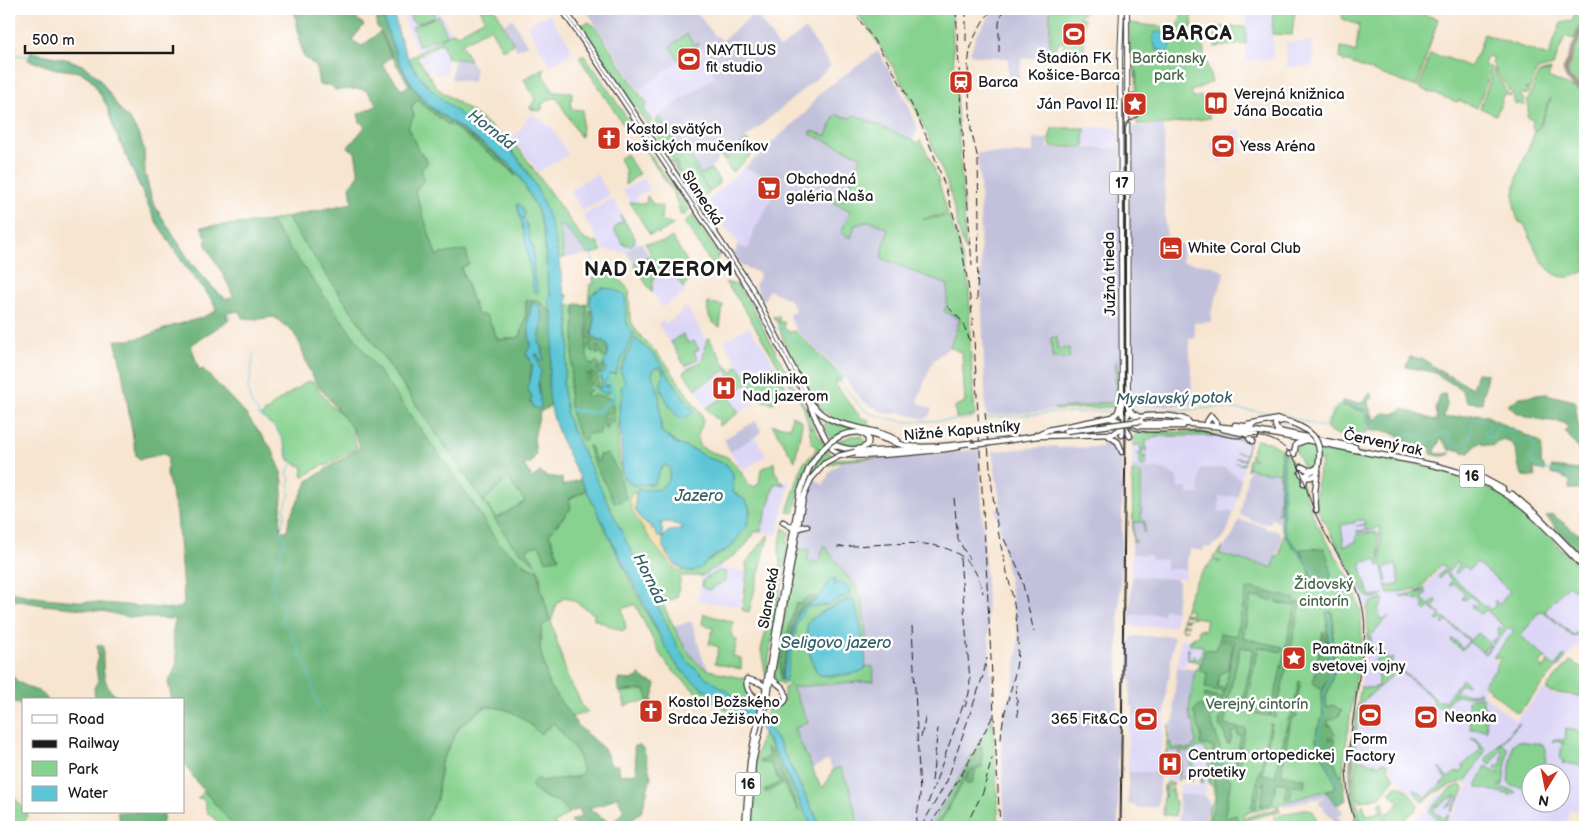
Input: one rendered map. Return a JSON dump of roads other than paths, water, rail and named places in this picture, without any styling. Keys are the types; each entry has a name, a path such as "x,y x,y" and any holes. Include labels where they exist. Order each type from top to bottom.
{"highway":[{"path":"1122,398 1120,412 1130,436 1140,422"},
{"path":"812,406 828,442 836,452 844,456 911,453 958,447"},
{"path":"812,406 822,415 832,420 873,430 893,438 904,445"},
{"path":"812,406 834,445"},
{"path":"1129,411 1140,422"},
{"path":"1122,435 1129,411"},
{"path":"1037,436 1048,430 1109,418 1120,412"},
{"name":"Červený rak","path":"1207,424 1211,416 1217,423 1281,431 1459,468 1500,486 1538,516 1585,564"},
{"path":"1109,418 1126,423 1140,422"},
{"path":"1242,425 1275,419 1290,422 1306,429 1316,438 1320,450 1315,492 1316,510"},
{"name":"Červený rak","path":"1140,422 1188,421 1275,433 1457,471 1486,483 1509,496 1526,510 1585,569"},
{"path":"1281,431 1276,428 1275,423 1278,421 1290,422"},
{"path":"1065,433 1074,436 1116,433 1126,423 1140,422"},
{"name":"Nižné Kapustníky","path":"904,445 971,444 1140,422"},
{"name":"Červený rak","path":"1140,422 1207,424"},
{"path":"1207,424 1256,436"},
{"path":"828,442 844,449 861,448 867,445 868,439 866,435 858,432"},
{"name":"16","path":"841,437 858,432 872,433 904,445"},
{"path":"1245,434 1252,442"},
{"path":"804,494 808,476 819,454 841,437 854,435 862,435 866,442 861,448"},
{"path":"1102,435 1115,439 1122,452"},
{"path":"1289,454 1294,454 1295,447 1299,442 1310,441"},
{"name":"Nižné Kapustníky","path":"804,494 811,479 824,464 837,457 855,452 958,447 971,444"},
{"name":"Slanecká","path":"768,688 804,478 819,454"},
{"path":"1302,466 1309,470 1318,467"},
{"path":"1304,483 1303,475 1318,467"},
{"name":"Slanecká","path":"797,519 804,494"},
{"path":"797,519 807,526 795,528 785,522 791,521 797,519"},
{"path":"758,682 770,678 780,686 785,691 785,699 780,705 772,706 748,691 747,679 758,682 768,688 780,686"},
{"name":"16","path":"747,827 749,767 768,688"}],"main road":[{"name":"Slanecká","path":"561,9 745,284 766,322 773,328 812,406"},
{"name":"Slanecká","path":"565,9 752,287 812,406"},
{"name":"Južná trieda","path":"1122,9 1120,60 1122,398"},
{"name":"Južná trieda","path":"1127,9 1129,411"}],"water":[{"path":"381,9 393,9 404,49 415,70 423,80 455,110 507,147 529,174 545,206 559,258 564,294 568,295 569,347 563,382 566,413 570,425 678,648 689,663 704,676 758,712 779,743 821,827 812,827 784,769 759,727 739,709 694,682 669,654 568,454 553,416 549,380 554,322 548,300 551,296 548,286 544,235 538,211 519,175 510,164 431,107 421,97 399,61"},
{"path":"1160,31 1167,35 1170,48 1160,58 1162,50 1156,50 1153,40 1154,33"},
{"path":"517,204 520,205 525,215 523,218 533,246 534,281 537,281 536,287 539,291 536,293 534,292 525,237"},
{"path":"602,288 613,289 625,295 626,320 634,334 615,374 610,374 604,383 605,387 607,388 607,385 609,385 610,388 606,394 596,389 602,387 599,374 604,373 606,370 604,361 608,357 608,348 604,341 598,341 592,334 595,320 590,303 591,295"},
{"path":"533,302 540,307 542,319 538,343 541,344 543,361 540,361 538,354 535,354 541,371 538,384 540,409 533,407 530,401 532,396 527,388 532,370 531,362 526,354 531,345 529,324"},
{"name":"Jazero","path":"635,338 656,357 694,412 684,418 680,418 675,413 666,400 661,388 664,374 662,369 659,367 655,368 652,375 659,397 661,431 677,444 726,464 733,473 733,492 745,500 749,506 750,512 747,526 731,547 694,571 688,571 679,567 663,548 665,535 673,530 683,530 681,526 669,522 661,523 663,537 658,537 652,526 642,521 635,509 637,490 659,490 669,479 670,468 665,465 661,468 654,484 632,485 624,478 622,472 619,403 623,397 621,387 625,381 620,371"},
{"path":"832,578 835,579 834,586 839,582 849,589 850,594 828,605 808,607 803,611 797,624 785,681 782,680 798,613 823,593"},
{"name":"Seligovo jazero","path":"852,598 862,633 865,669 850,674 820,675 813,665 809,650 808,622 820,613"}],"waterway":[{"path":"1169,38 1174,38"},
{"path":"9,54 50,59 56,64 72,64 94,76 109,101 113,116 154,212 189,267 218,300 231,319"},
{"name":"Myslavský potok","path":"546,210 559,219 582,241 596,250"},
{"path":"590,248 599,291"},
{"name":"Myslavský potok","path":"753,320 764,324"},
{"name":"Myslavský potok","path":"768,325 783,330 833,372 858,404 867,412 907,422 973,419"},
{"path":"253,354 248,385 251,403 258,411 258,415 272,425 280,435 293,463 287,473 290,479 288,490 290,494 284,509 285,513 281,530 285,539 285,545 281,547 278,566 273,567 276,572 272,577 272,588 275,601 279,601 284,609 282,623 288,627 305,661 318,704 324,714"},
{"path":"571,410 597,413 607,403 613,401 614,395 608,376"},
{"name":"Myslavský potok","path":"1132,411 1187,410 1217,407 1282,414 1322,427 1335,407 1344,402 1353,407 1366,406 1367,422 1370,427 1375,427 1382,419 1387,417 1409,434 1418,435 1425,443 1439,434 1445,433 1448,434 1450,442 1458,446 1470,440 1472,423 1481,418 1490,424 1489,429 1484,432 1487,437 1493,437 1496,430 1500,428 1507,432 1509,430 1513,432 1512,438 1514,441 1522,442 1528,439 1531,441 1534,448 1530,458 1536,468 1568,476 1575,474 1585,475"},
{"name":"Myslavský potok","path":"986,418 1048,413 1115,411"},
{"path":"1283,423 1283,429"},
{"path":"1338,440 1365,446"},
{"path":"1283,451 1282,524 1285,532 1317,577 1324,591 1330,620 1331,674 1324,695 1325,715 1319,730 1319,743 1337,783 1336,790 1340,802"}],"tram line":[{"path":"1120,827 1125,435 1124,104 1127,96 1133,93 1140,98 1140,111 1138,116 1128,122 1125,128 1126,435 1121,827"},
{"path":"1125,419 1131,428 1140,431 1199,431 1236,438 1256,436 1270,439 1281,445 1296,462 1317,517 1351,576 1362,605 1365,622 1364,642 1346,769 1348,797 1356,827"}],"railway":[{"path":"851,9 877,45 900,83 920,123 937,164 962,250 974,339 1000,827"},
{"path":"956,9 972,266"},
{"path":"966,9 966,43"},
{"path":"977,300 978,159 971,130 968,66 970,50 975,36 983,21 993,9"},
{"path":"999,52 999,23 1003,9"},
{"path":"947,306 962,321 970,341"},
{"path":"985,412 996,515 1016,615 1018,643 1016,668 1004,715 1001,740"},
{"path":"954,498 958,539 969,559"},
{"path":"1004,539 1020,572 1034,632"},
{"path":"837,547 903,543 933,545 947,549 959,555 969,564 977,576 983,593"},
{"path":"960,558 970,681 965,707"},
{"path":"912,626 920,795 916,824"},
{"path":"921,827 947,781 983,676 987,658"},
{"path":"1016,685 1018,717"},
{"path":"928,803 965,700"},
{"path":"921,737 926,715"},
{"path":"929,827 962,774 993,716"},
{"path":"932,781 938,728"},
{"path":"965,827 983,792 992,758"}],"place":[{"name":"Štadión FK Košice-Barca","path":"1074,34"},
{"name":"NAYTILUS fit studio","path":"689,59"},
{"name":"Barca","path":"961,82"},
{"name":"Verejná knižnica Jána Bocatia","path":"1216,103"},
{"name":"Ján Pavol II.","path":"1135,104"},
{"name":"Kostol svätých košických mučeníkov","path":"609,138"},
{"name":"Yess Aréna","path":"1223,146"},
{"name":"Obchodná galéria Naša","path":"769,188"},
{"name":"White Coral Club","path":"1171,248"},
{"name":"Poliklinika Nad jazerom","path":"724,388"},
{"name":"Pamätník I. svetovej vojny","path":"1294,658"},
{"name":"Kostol Božského Srdca Ježišovho","path":"651,711"},
{"name":"Form Factory","path":"1370,715"},
{"name":"Neonka","path":"1426,717"},
{"name":"365 Fit&Co","path":"1146,719"},
{"name":"Centrum ortopedickej protetiky","path":"1170,764"}],"district":[{"name":"BARCA","path":"1197,34"},
{"name":"NAD JAZEROM","path":"659,270"}],"park label":[{"name":"Barčiansky park","path":"1169,66"},
{"name":"Židovský cintorín","path":"1324,592"},
{"name":"Verejný cintorín","path":"1257,704"}],"water label":[{"name":"Hornád","path":"491,130"},
{"name":"Hornád","path":"649,579"}]}
